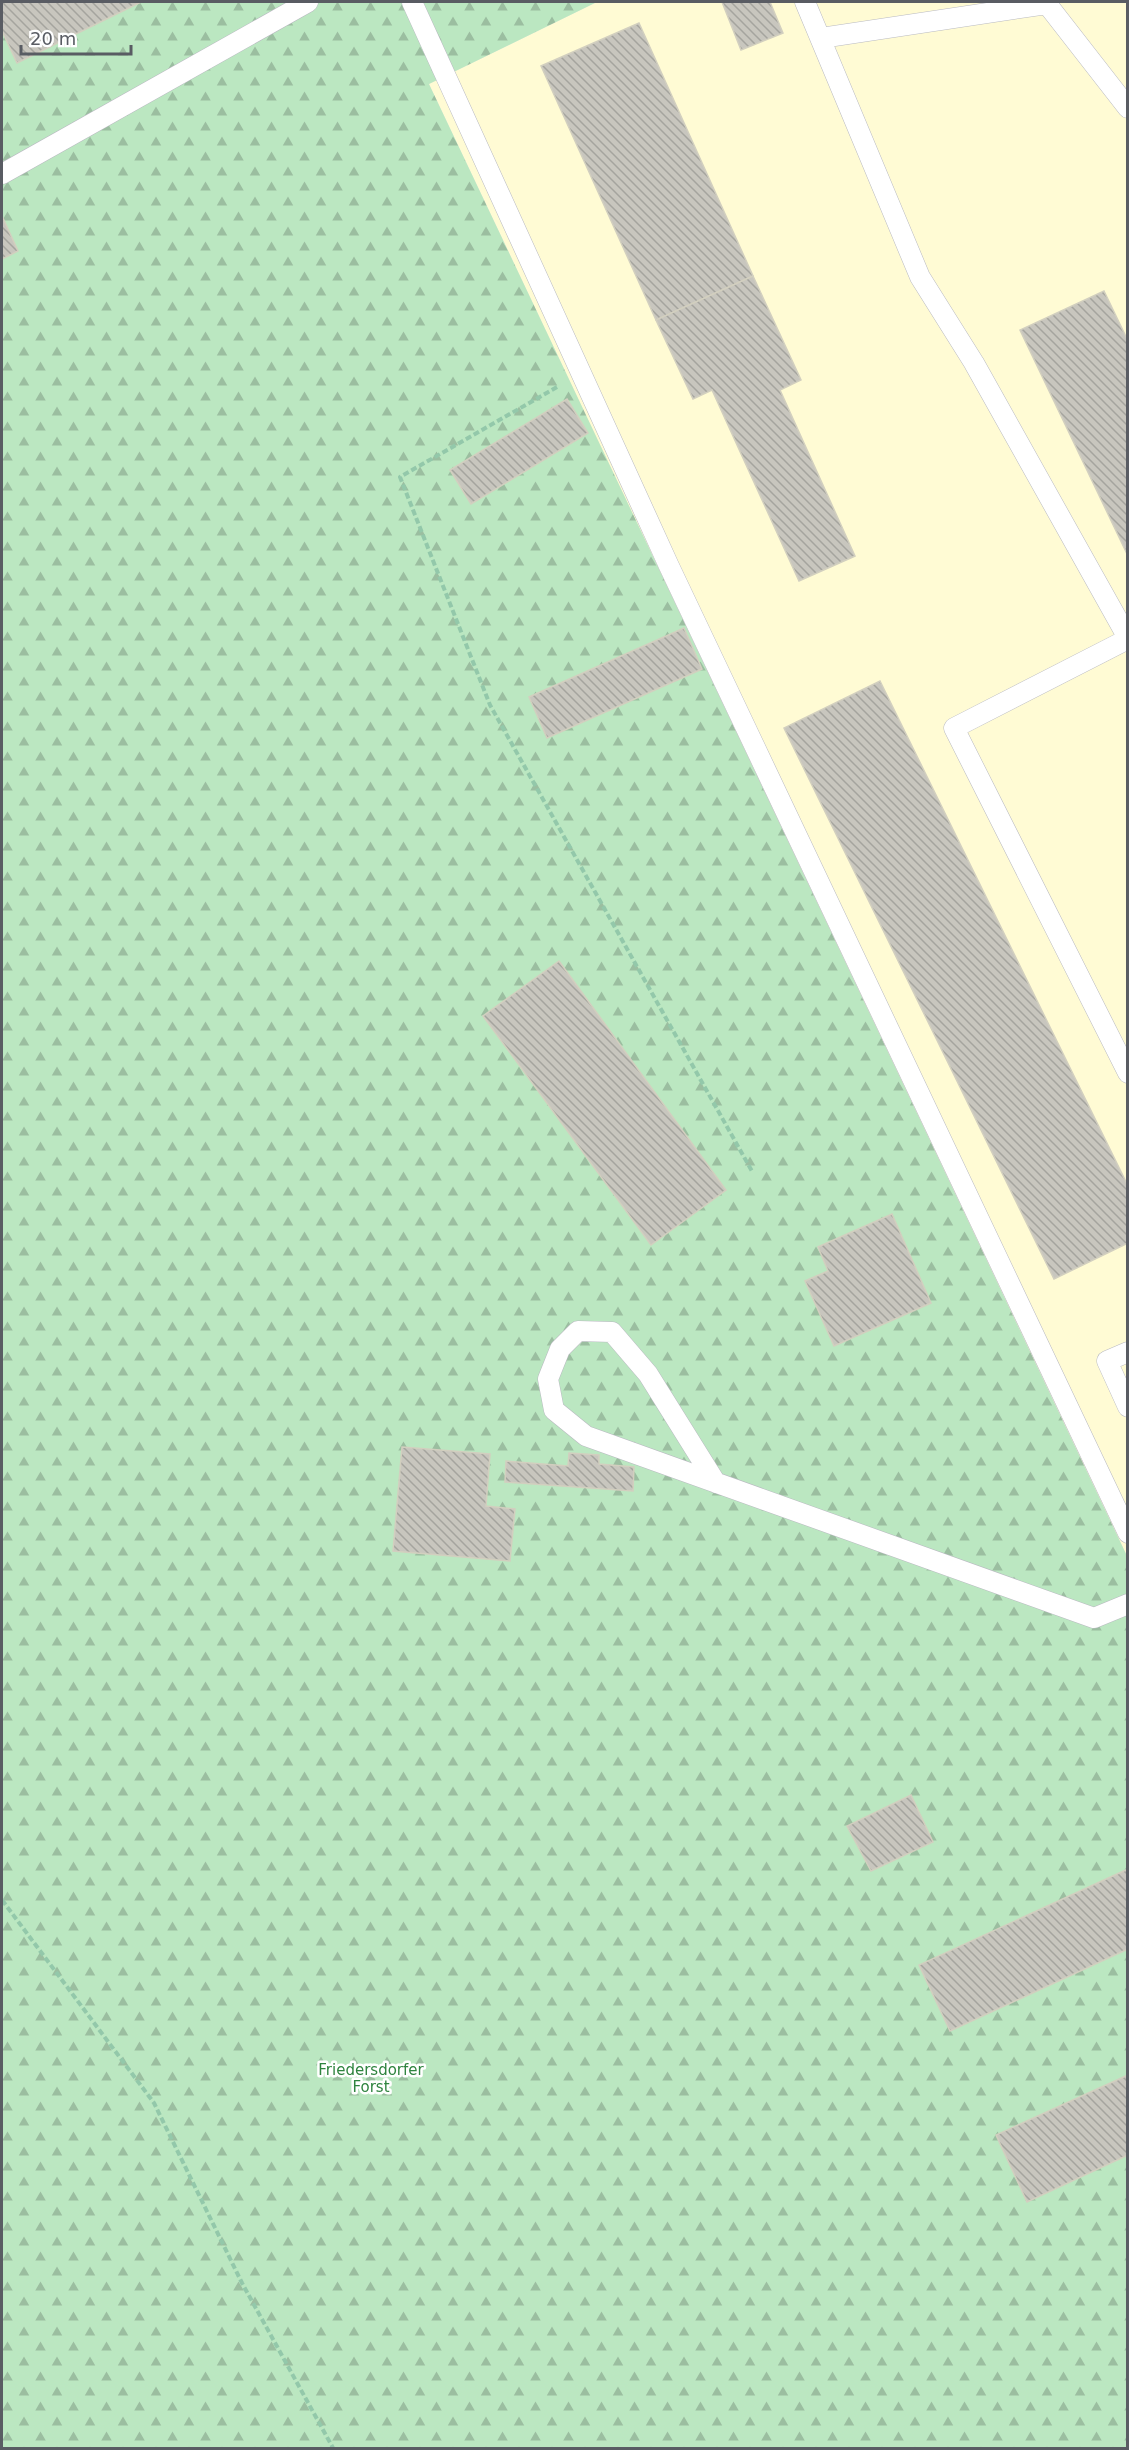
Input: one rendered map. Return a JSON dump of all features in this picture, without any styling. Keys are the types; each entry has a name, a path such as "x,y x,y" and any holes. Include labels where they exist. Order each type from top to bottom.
{"lane":[{"path":"2,174 308,2"},
{"path":"412,2 669,566 1128,1533"},
{"path":"806,2 920,277 974,363 1128,639 954,728 1128,1073"},
{"path":"821,38 1047,4 1128,108"},
{"path":"716,1483 648,1374 612,1332 578,1331 560,1349 548,1379 554,1410 586,1437 1094,1618 1128,1604"},
{"path":"1128,1352 1107,1362 1128,1407"}],"path":[{"path":"581,373 400,477 490,705 753,1173"},
{"path":"2,1900 154,2103 242,2283 333,2448"}],"shaded area":[{"path":"597,2 1127,2 1127,1556 429,84"}],"green space":[{"name":"Friedersdorfer Forst","path":"2,2 597,2 429,84 1127,1556 1127,2448 2,2448"}],"building":[{"path":"2,2 141,2 17,63 2,31"},
{"path":"722,2 770,2 783,33 741,50"},
{"path":"639,23 753,276 656,320 541,66"},
{"path":"2,216 18,251 2,259"},
{"path":"753,276 801,380 780,390 855,556 799,581 712,390 693,399 656,320"},
{"path":"1104,291 1128,341 1128,556 1020,330"},
{"path":"567,399 588,433 471,504 450,470"},
{"path":"684,628 702,669 547,738 529,697"},
{"path":"880,681 1128,1186 1128,1243 1054,1279 784,728"},
{"path":"559,961 726,1190 651,1245 483,1016"},
{"path":"892,1214 931,1303 834,1346 805,1281 828,1271 818,1247"},
{"path":"402,1447 490,1454 486,1506 515,1509 510,1561 393,1551"},
{"path":"569,1453 599,1455 599,1464 634,1467 633,1491 505,1482 506,1461 568,1466"},
{"path":"911,1795 933,1842 871,1871 847,1826"},
{"path":"1128,1869 1128,1949 950,2031 919,1965"},
{"path":"1128,2075 1128,2155 1027,2202 996,2135"}]}
